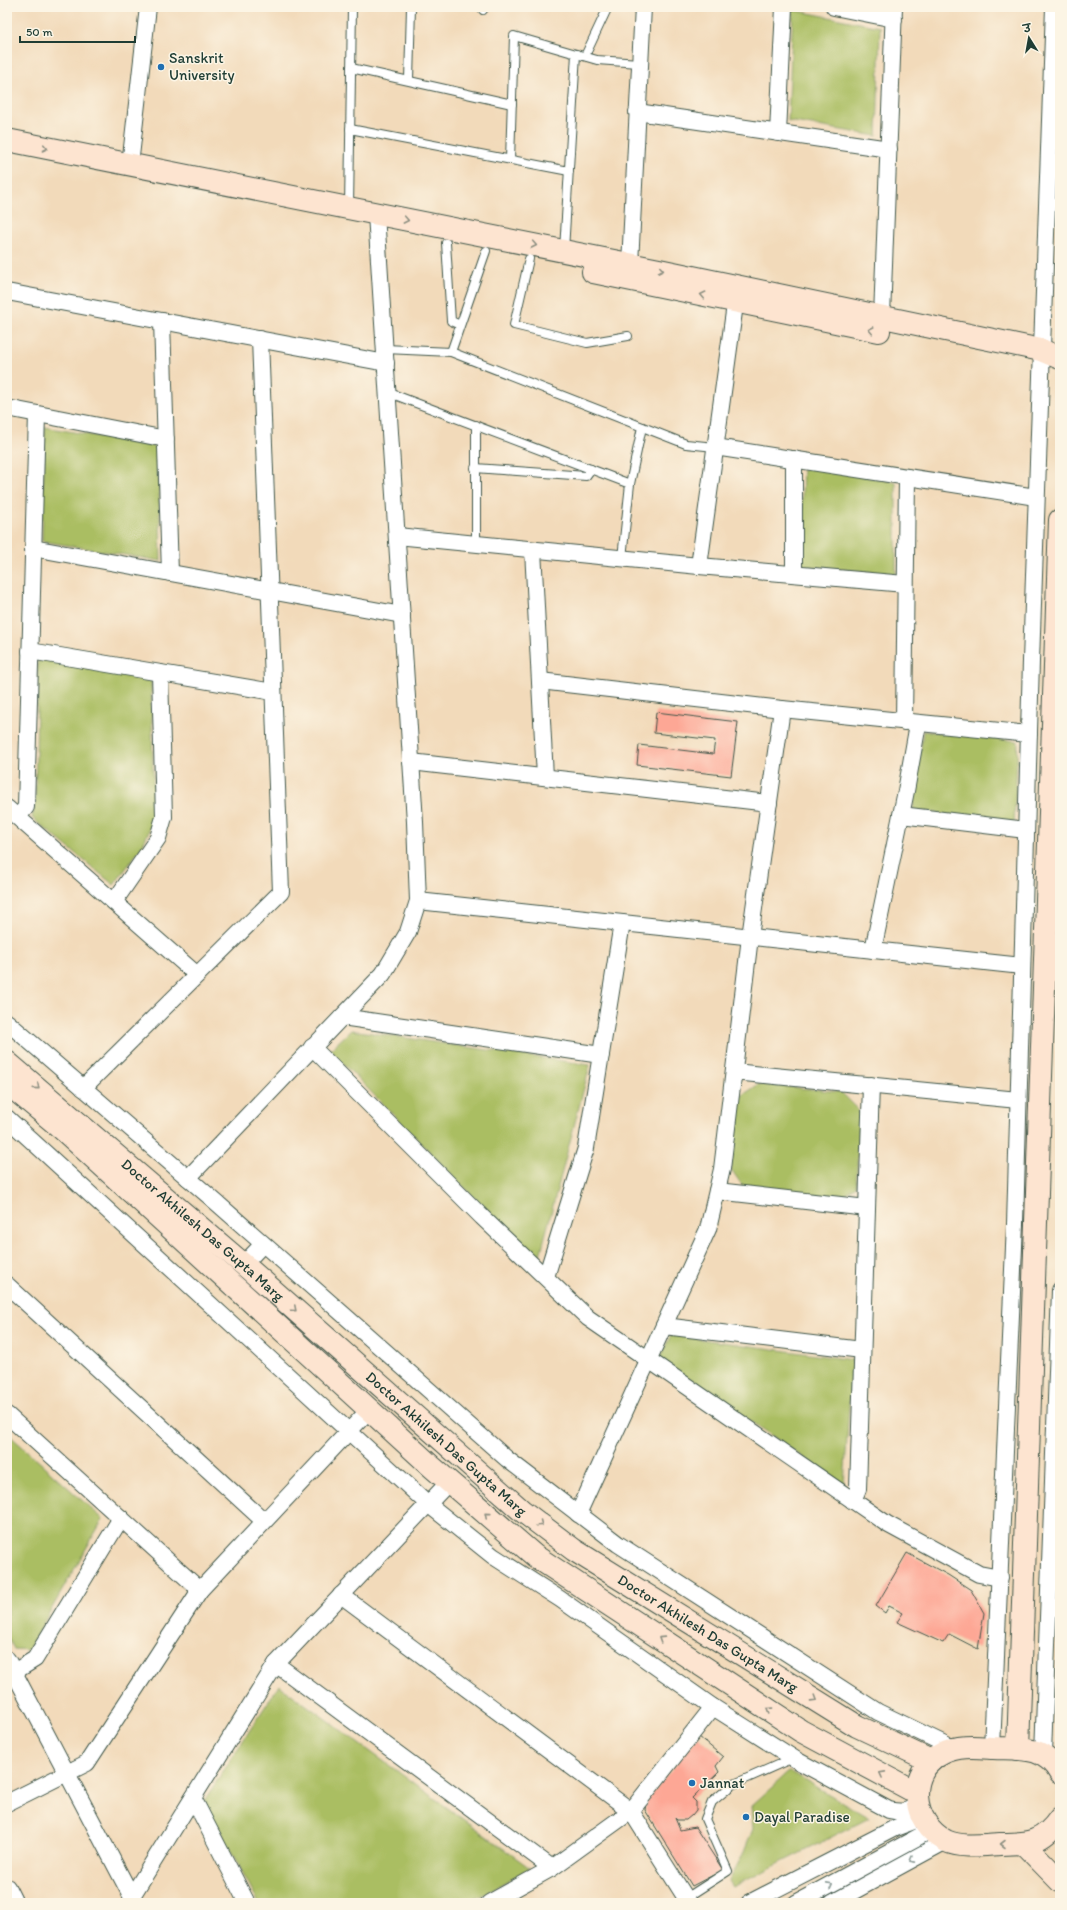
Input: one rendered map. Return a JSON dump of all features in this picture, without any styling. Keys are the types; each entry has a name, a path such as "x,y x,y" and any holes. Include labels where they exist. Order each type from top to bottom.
{"street":[{"path":"130,165 148,7"},
{"path":"630,264 642,7"},
{"path":"778,133 784,7"},
{"path":"834,7 894,13 882,316"},
{"path":"992,1748 1014,1240 1036,497 1050,358 1054,7"},
{"path":"637,112 889,149"},
{"path":"7,140 349,209 376,221 446,242 529,259 736,294 882,316 1050,358"},
{"path":"7,156 376,221 564,251 630,264 736,294 1050,358"},
{"path":"188,1178 383,974 408,932 418,901 402,615 376,221"},
{"path":"7,292 260,339 385,356"},
{"path":"699,566 736,294"},
{"path":"162,321 170,573"},
{"path":"83,1088 196,974 281,892 260,339"},
{"path":"7,408 166,439"},
{"path":"37,414 26,807 12,813 196,974"},
{"path":"715,447 1036,497"},
{"path":"794,459 794,574"},
{"path":"873,950 901,815 911,723 905,584 907,477"},
{"path":"1018,1749 1060,520"},
{"path":"397,536 699,566 905,584"},
{"path":"33,548 402,615"},
{"path":"533,550 545,777"},
{"path":"30,651 273,692"},
{"path":"114,902 158,838 164,817 160,673"},
{"path":"540,680 782,709 1029,734"},
{"path":"578,1514 708,1229 722,1169 750,937 782,709"},
{"path":"411,762 769,803"},
{"path":"901,815 1026,830"},
{"path":"418,901 1022,966"},
{"path":"546,1277 586,1148 622,923"},
{"path":"342,1017 601,1054"},
{"path":"7,1022 188,1178 507,1459 578,1514 618,1544 878,1712 953,1748"},
{"path":"312,1048 482,1217 588,1318 887,1524 979,1574 1000,1578"},
{"name":"Doctor Akhilesh Das Gupta Marg","path":"7,1062 231,1264 369,1410 449,1482 541,1560 801,1731 927,1817 963,1845 1024,1844 1045,1836 1059,1823"},
{"path":"734,1072 1018,1100"},
{"name":"Doctor Akhilesh Das Gupta Marg","path":"7,1083 231,1264 521,1510 574,1550 857,1726 931,1761"},
{"path":"854,1501 858,1490 871,1085"},
{"path":"7,1118 428,1504 493,1556 560,1599 713,1707 793,1758 889,1810 899,1812 909,1811 927,1817"},
{"path":"717,1191 867,1208"},
{"path":"231,1264 263,1244"},
{"path":"7,1285 264,1521"},
{"path":"1055,1765 1060,1290"},
{"path":"664,1326 862,1350"},
{"path":"7,1803 87,1764 200,1590 369,1410"},
{"path":"7,1415 200,1590"},
{"path":"133,1900 193,1798 276,1664 449,1482"},
{"path":"121,1518 35,1658 10,1666 133,1900"},
{"path":"340,1595 631,1810 687,1900"},
{"path":"276,1664 552,1868"},
{"path":"489,1903 552,1868 631,1810 713,1707"},
{"path":"927,1817 919,1780 931,1761 941,1753 953,1748 1032,1749 1055,1765"},
{"path":"193,1798 247,1903"},
{"path":"749,1903 895,1828 927,1817"},
{"path":"796,1903 927,1817"},
{"path":"832,1903 927,1817"},
{"path":"1024,1844 1060,1881"},
{"path":"7,1887 14,1903"}],"lane":[{"path":"349,209 352,7"},
{"path":"409,80 411,7"},
{"path":"585,56 608,7"},
{"path":"510,160 514,36 597,60 639,63"},
{"path":"564,251 576,54"},
{"path":"351,68 512,104"},
{"path":"350,129 569,171"},
{"path":"446,242 451,321 460,326"},
{"path":"451,352 486,250"},
{"path":"529,259 514,325 588,343 628,336"},
{"path":"385,356 451,352 686,444 715,447"},
{"path":"388,392 630,484"},
{"path":"476,425 476,544"},
{"path":"622,558 630,484 642,427"},
{"path":"475,468 586,476 591,469"},
{"path":"687,1900 728,1871 704,1819 712,1802 732,1785 793,1758"}],"green space":[{"path":"793,10 880,27 877,136 788,121"},
{"path":"45,427 158,447 161,561 42,541"},
{"path":"803,466 896,482 896,574 800,566"},
{"path":"38,659 151,679 154,818 143,845 114,885 32,818 35,803"},
{"path":"923,731 1018,741 1014,823 913,810"},
{"path":"351,1030 590,1065 538,1263 330,1050"},
{"path":"759,1084 841,1092 860,1111 856,1186 840,1198 744,1188 731,1169 740,1097"},
{"path":"671,1335 852,1360 844,1485 659,1359"},
{"path":"7,1433 103,1519 28,1650 14,1649 7,1635"},
{"path":"279,1685 530,1868 468,1903 259,1903 204,1801"},
{"path":"790,1771 869,1818 733,1887 729,1881 744,1852 753,1829 751,1806"}],"building":[{"path":"656,712 738,722 731,776 637,765 639,745 713,754 715,740 654,733"},
{"path":"907,1553 948,1575 971,1590 984,1613 978,1649 949,1634 943,1643 897,1622 903,1613 889,1606 885,1613 876,1606"},
{"path":"698,1736 723,1757 716,1766 719,1772 692,1798 696,1802 696,1810 692,1815 686,1820 677,1820 675,1818 680,1830 695,1827 723,1870 692,1886 645,1810 646,1802"}],"place":[{"name":"Sanskrit University","path":"161,67"},
{"name":"Jannat","path":"692,1783"},
{"name":"Dayal Paradise","path":"746,1817"}]}
